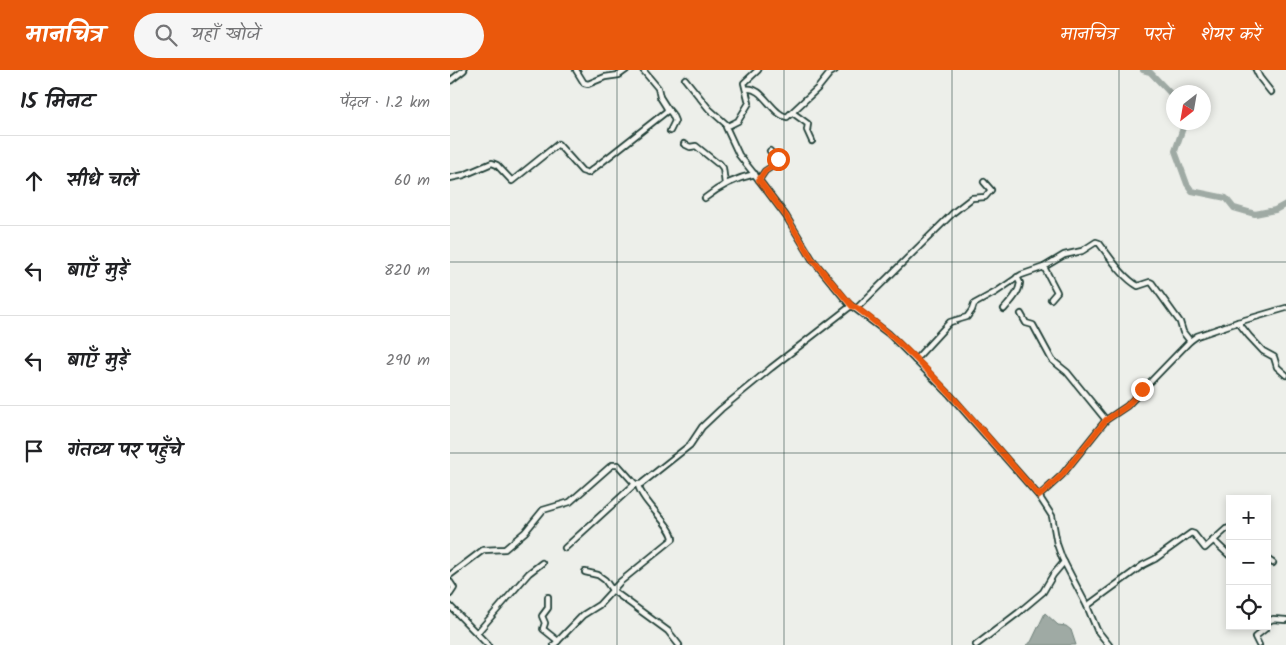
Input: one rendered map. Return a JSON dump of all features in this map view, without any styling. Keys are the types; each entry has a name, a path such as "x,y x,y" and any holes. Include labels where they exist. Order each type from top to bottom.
{"street":[{"path":"450,81 464,70"},
{"path":"576,70 584,83 588,84 626,70"},
{"path":"643,70 658,88 660,97 674,118 674,124 670,131"},
{"path":"727,126 738,121 749,103 744,84 758,70"},
{"path":"746,89 751,88 756,91 784,117 787,117 835,70"},
{"path":"1256,70 1271,92"},
{"path":"685,79 708,107 727,126 726,130 736,150 786,216 812,259 852,306 889,334 950,395 1039,496 1052,516 1059,551 1064,562 1097,630 1108,645"},
{"path":"450,178 464,175 492,163 498,165 512,181 558,144 582,171 588,173 667,112 667,108"},
{"path":"793,113 808,124 807,130 812,142"},
{"path":"684,144 690,148 696,146 719,163 723,168 725,184"},
{"path":"759,180 765,171 779,162 770,151"},
{"path":"705,198 725,184 755,174"},
{"path":"857,308 874,289 954,212 972,198 977,196 982,198 988,195 991,190 984,182"},
{"path":"915,360 952,320 967,317 974,304 1017,278 1044,267 1062,256 1082,251 1097,242 1138,286 1152,283 1180,322 1182,332 1190,341"},
{"path":"1044,267 1057,292 1051,299"},
{"path":"1004,309 1020,288 1017,278"},
{"path":"565,548 636,485 690,445 702,427 721,409 852,306"},
{"path":"1039,496 1062,475 1106,420 1127,406 1190,341 1198,336 1238,322 1286,308"},
{"path":"1021,314 1026,323 1032,324 1052,360 1067,372 1106,420"},
{"path":"1238,322 1263,351 1274,357 1277,367 1286,375"},
{"path":"450,575 484,550 505,549 525,532 543,510 570,502 610,465 618,465 636,485 672,533 673,539 612,590 598,605 583,615 556,643 544,629 545,623 542,616 548,608 548,597"},
{"path":"1087,606 1191,532 1204,548 1226,528"},
{"path":"1213,540 1226,552"},
{"path":"976,645 1042,592 1053,574 1064,562"},
{"path":"476,633 529,573 542,563"},
{"path":"585,572 603,578 611,586 612,590 668,631 679,645"},
{"path":"450,582 454,590 450,594"},
{"path":"450,606 488,645"},
{"path":"450,615 454,610"},
{"path":"1271,620 1286,620"},
{"path":"1259,645 1255,637 1264,630"}],"shaded area":[{"path":"1045,613 1058,625 1066,626 1071,630 1076,645 1026,645 1031,642"}],"waterway":[{"path":"1143,70 1150,72 1166,89"},
{"path":"1182,130 1175,151 1187,184 1192,191 1226,198 1234,208 1255,214 1275,210 1286,204"}],"route":[{"path":"778,159 779,162 765,171 759,180 786,216 812,259 852,306 889,334 950,395 1039,496 1062,475 1106,420 1127,406 1142,389"}]}
